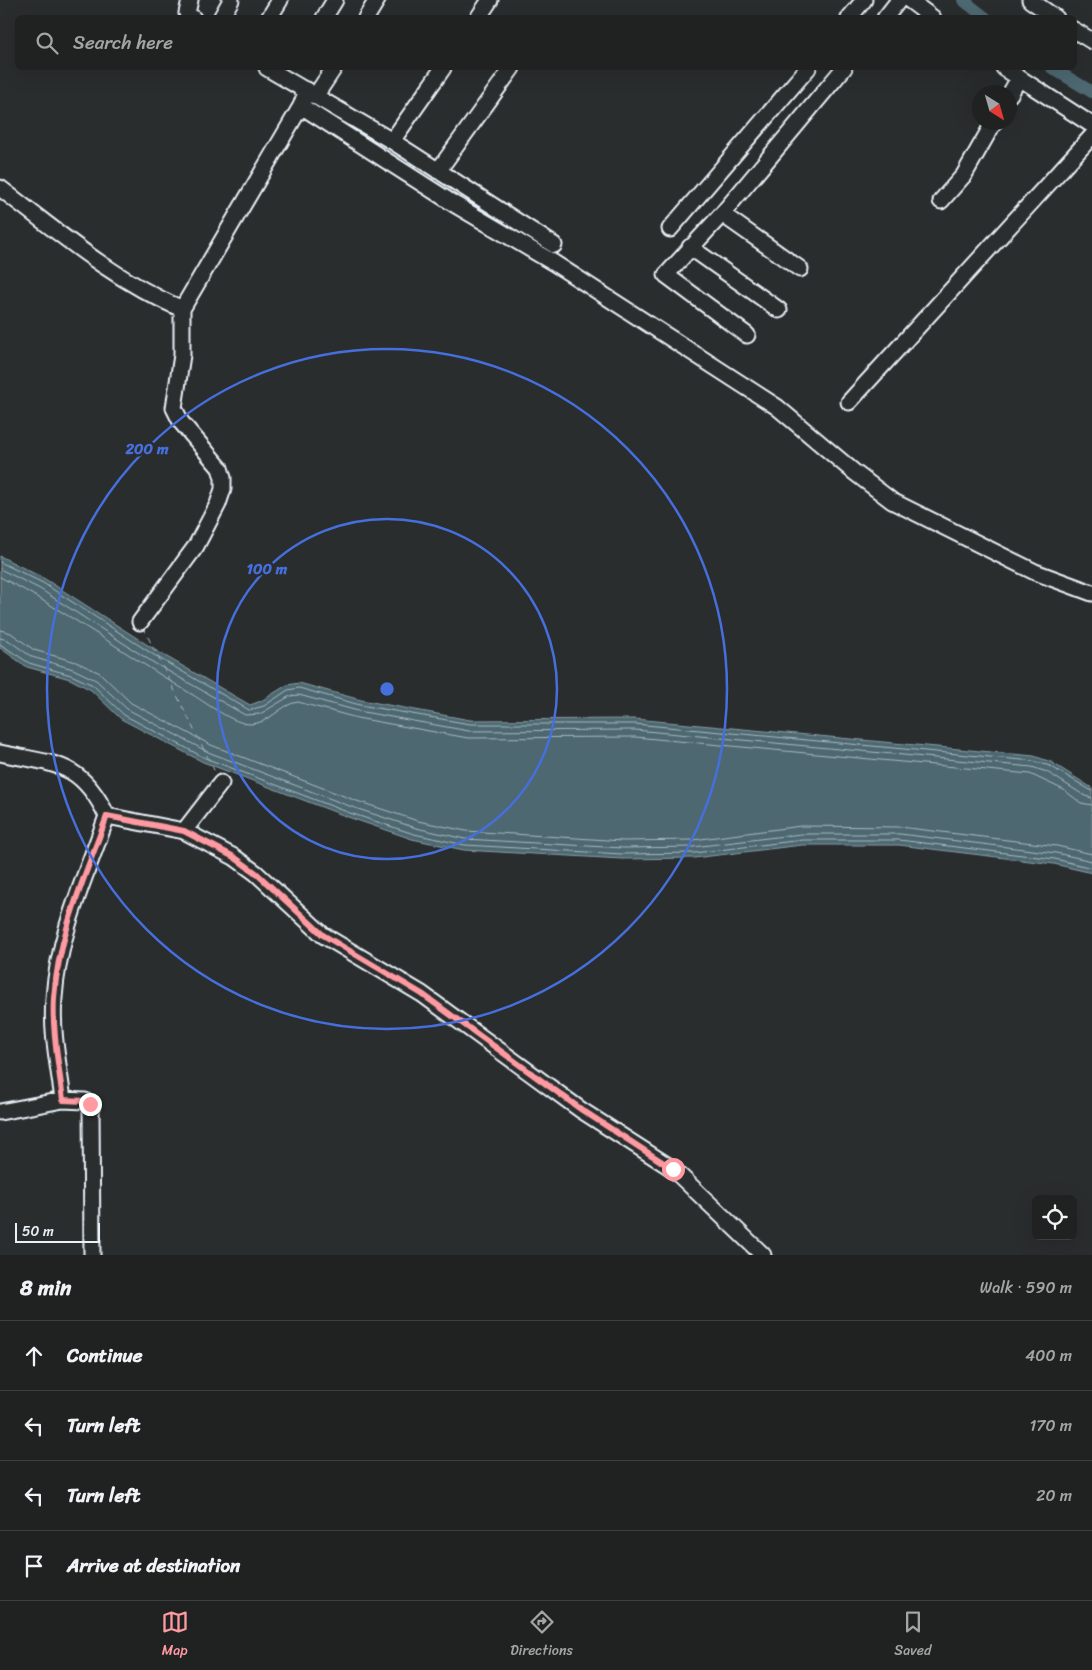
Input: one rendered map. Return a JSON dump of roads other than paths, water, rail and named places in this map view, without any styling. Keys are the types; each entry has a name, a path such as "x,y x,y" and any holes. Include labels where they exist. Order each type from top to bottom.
{"street":[{"path":"189,15 187,13 190,0"},
{"path":"223,15 231,0"},
{"path":"271,15 280,0"},
{"path":"326,15 335,0"},
{"path":"368,15 377,0"},
{"path":"480,15 490,0"},
{"path":"852,15 864,0"},
{"path":"887,15 899,0"},
{"path":"909,0 929,15"},
{"path":"1036,2 1052,15"},
{"path":"1077,32 1092,41"},
{"path":"276,70 289,73 312,93 392,141 554,245"},
{"path":"140,622 196,546 218,504 223,489 223,478 220,468 181,422 174,408 182,355 182,309 301,106 332,70"},
{"path":"392,141 442,70"},
{"path":"438,171 511,70"},
{"path":"670,229 806,70"},
{"path":"747,335 666,277 690,247 722,214 842,70"},
{"path":"1007,70 1092,124"},
{"path":"1014,85 1018,78"},
{"path":"301,106 454,204 554,263 777,407 854,472 892,500 1035,572 1092,593"},
{"path":"941,202 964,175 989,130"},
{"path":"849,402 1092,136"},
{"path":"0,188 84,254 157,298 182,309"},
{"path":"722,214 800,268"},
{"path":"690,247 780,310"},
{"path":"0,753 72,771 92,788 107,816 60,954 54,998 54,1018 63,1100"},
{"path":"184,831 221,783"},
{"path":"107,816 184,831 234,857 256,873 323,935 422,994 582,1110 673,1169 763,1255"},
{"path":"0,1112 63,1100 85,1101 91,1106 92,1255"}],"water":[{"path":"0,556 45,579 160,653 250,705 261,701 287,685 299,683 361,700 470,720 635,719 1034,756 1051,762 1092,788 1092,873 1054,864 899,845 802,845 694,858 622,859 464,850 412,839 203,762 121,719 91,690 70,679 27,667 0,648"}],"waterway":[{"path":"963,0 982,15"},
{"path":"1055,70 1092,92"}]}
